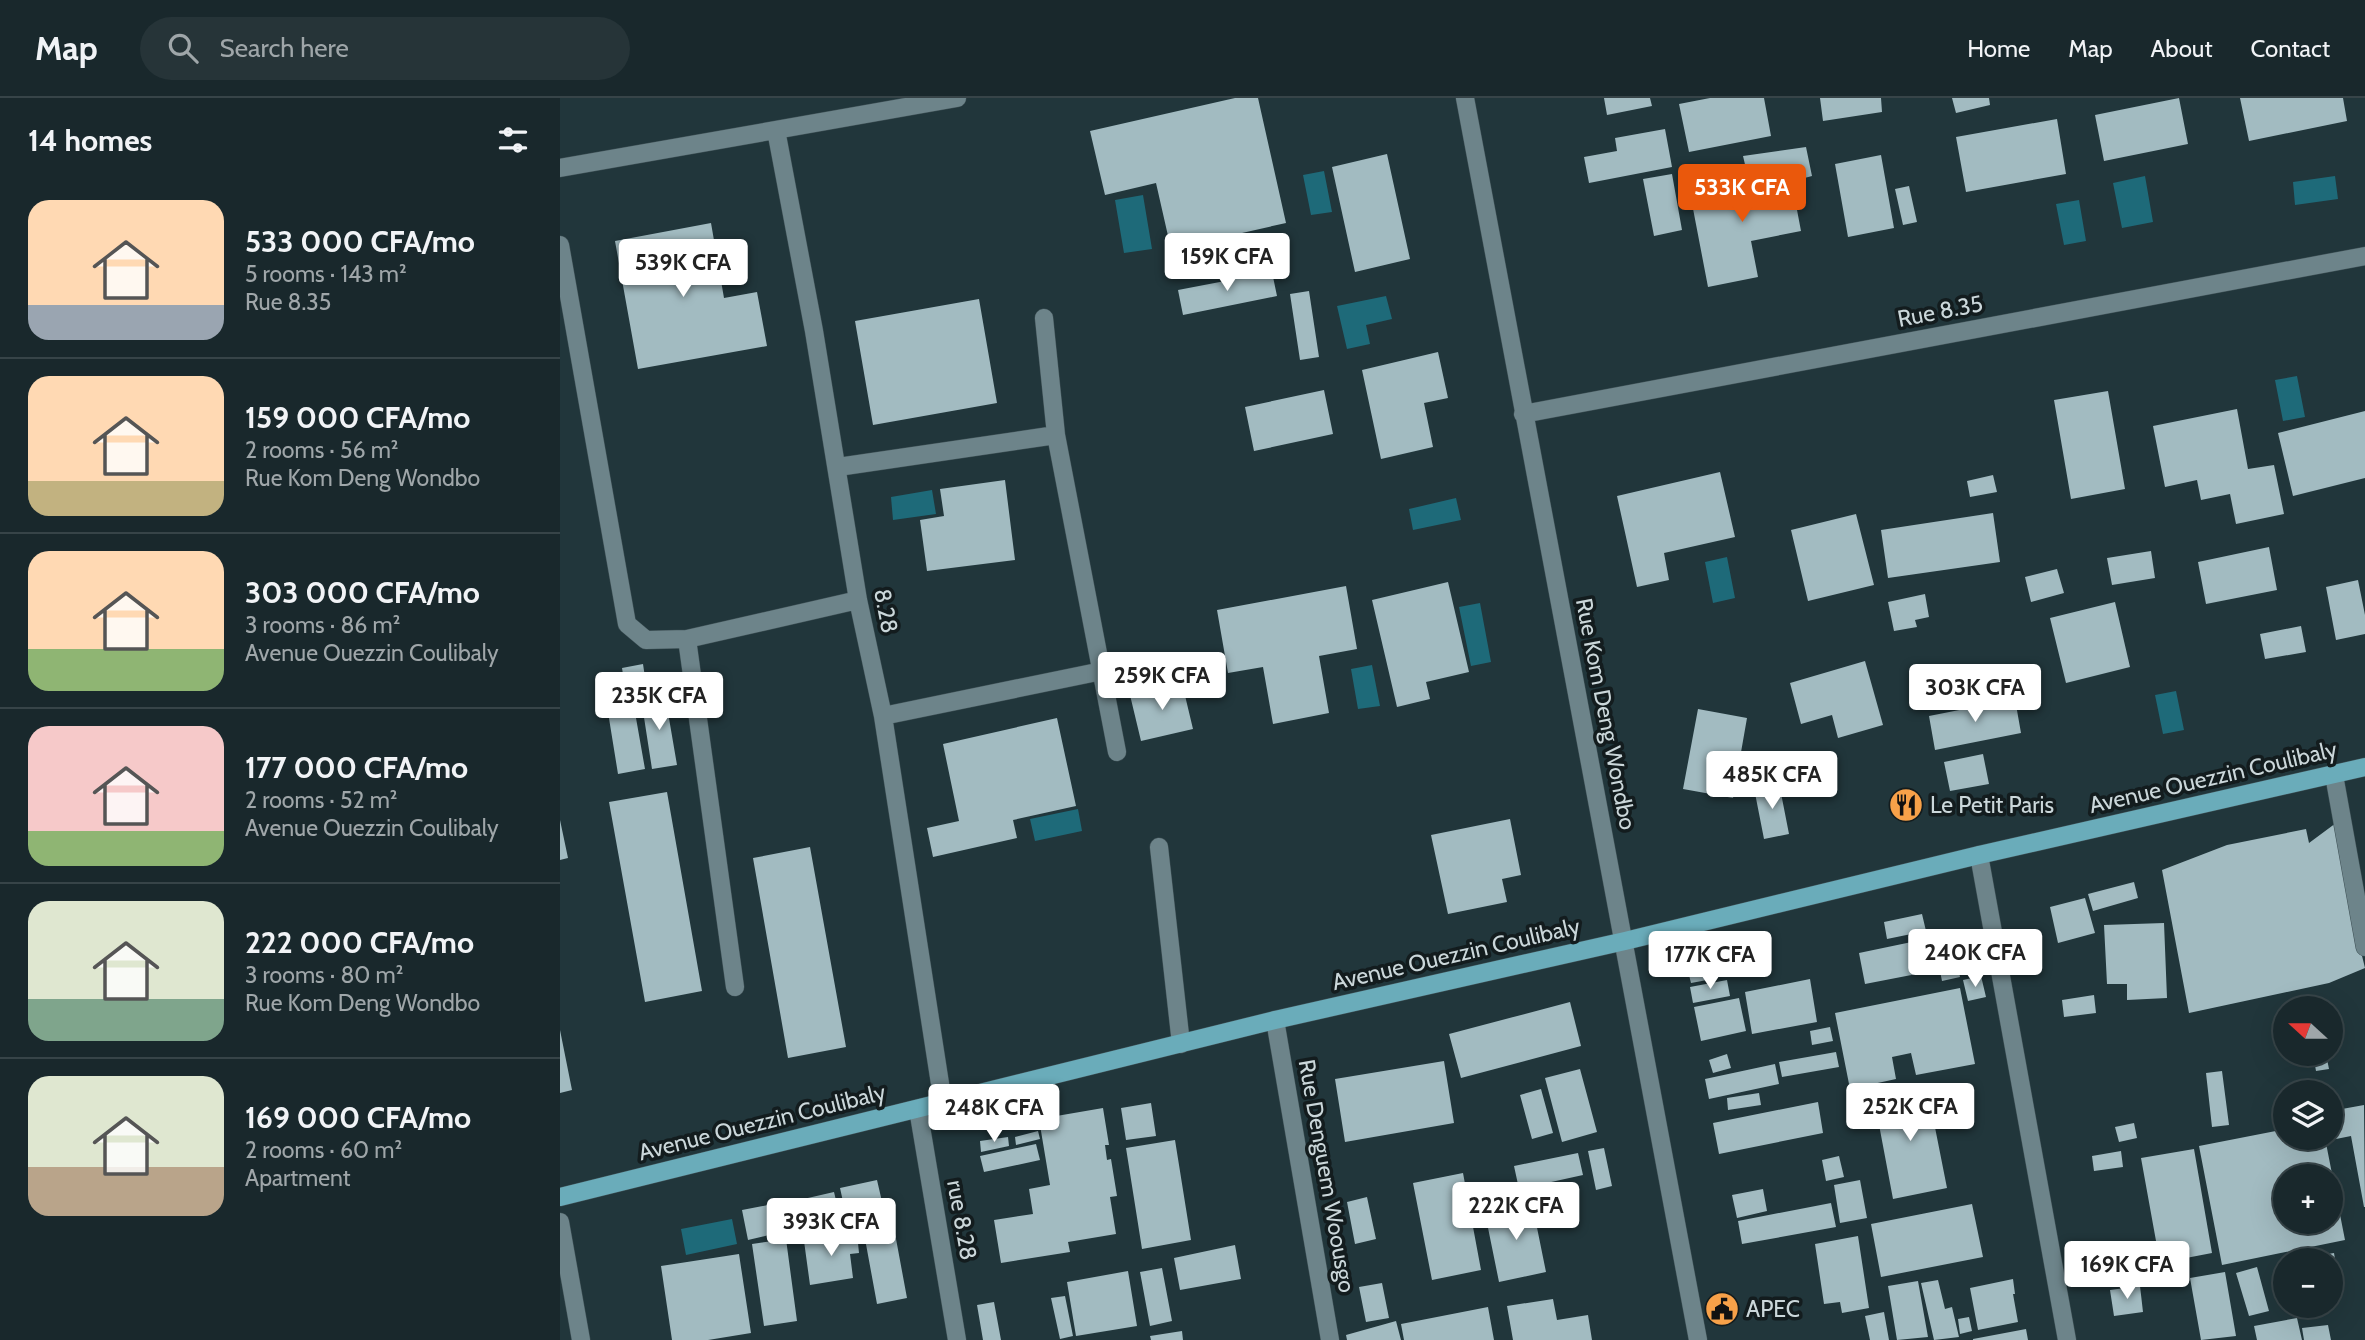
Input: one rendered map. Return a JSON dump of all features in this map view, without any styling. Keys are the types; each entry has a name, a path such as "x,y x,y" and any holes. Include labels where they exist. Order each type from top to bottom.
{"main road":[{"name":"Avenue Ouezzin Coulibaly","path":"560,1197 1275,1020 1625,941 1979,855 2365,767"}],"street":[{"path":"560,168 957,98"},
{"name":"Rue Kom Deng Wondbo","path":"1465,98 1698,1340"},
{"name":"8.28","path":"776,130 838,467 858,600 883,716 943,1103"},
{"path":"560,245 627,624 646,640 687,639 858,600"},
{"name":"Rue 8.35","path":"1523,414 2365,256"},
{"path":"1044,318 1056,435 1117,752"},
{"path":"838,467 1056,435"},
{"path":"687,639 735,986"},
{"path":"883,716 1101,671"},
{"path":"2334,775 2365,947"},
{"path":"1158,847 1181,1044"},
{"path":"1979,855 2067,1340"},
{"name":"Rue Denguem Woousgo","path":"1275,1020 1330,1340"},
{"name":"rue 8.28","path":"918,1109 957,1340"},
{"path":"560,1222 581,1340"}],"water":[{"path":"1324,171 1332,212 1311,215 1303,175"},
{"path":"2145,176 2153,222 2122,228 2113,183"},
{"path":"2335,176 2338,199 2295,205 2293,182"},
{"path":"1143,195 1152,249 1124,253 1115,200"},
{"path":"2079,200 2086,241 2064,245 2056,204"},
{"path":"1386,296 1392,319 1366,325 1370,344 1347,349 1337,306"},
{"path":"2297,376 2305,417 2283,421 2275,380"},
{"path":"932,490 936,514 893,520 891,497"},
{"path":"1456,498 1461,520 1413,530 1409,509"},
{"path":"1727,557 1735,598 1713,603 1705,562"},
{"path":"1480,603 1491,662 1471,666 1459,607"},
{"path":"1372,665 1380,706 1358,709 1351,669"},
{"path":"2176,691 2184,730 2163,734 2155,695"},
{"path":"1078,809 1082,831 1035,841 1030,819"},
{"path":"732,1219 737,1244 686,1255 681,1229"}],"building":[{"path":"1235,98 1258,98 1286,223 1171,249 1156,183 1105,195 1090,131"},
{"path":"1604,98 1650,98 1652,106 1607,115"},
{"path":"1710,98 1764,98 1771,136 1689,152 1679,104"},
{"path":"1820,98 1881,98 1882,112 1823,121"},
{"path":"1952,98 1989,98 1990,105 1956,113"},
{"path":"2179,98 2188,144 2104,161 2095,115"},
{"path":"2240,98 2343,98 2347,121 2249,141"},
{"path":"2057,119 2066,174 1966,192 1956,137"},
{"path":"1665,129 1672,167 1589,183 1584,157 1617,151 1615,138"},
{"path":"1806,147 1812,176 1797,180 1793,168 1748,177 1743,156"},
{"path":"1387,154 1410,259 1355,272 1332,167"},
{"path":"1881,155 1894,228 1848,237 1835,164"},
{"path":"1790,173 1801,231 1751,241 1758,277 1708,287 1690,193"},
{"path":"1672,174 1682,230 1654,236 1643,179"},
{"path":"1909,186 1917,222 1903,225 1895,189"},
{"path":"711,223 724,298 757,292 767,346 638,369 615,241"},
{"path":"1272,272 1277,296 1183,315 1178,290"},
{"path":"1309,291 1319,357 1300,360 1290,294"},
{"path":"979,299 997,403 873,425 855,321"},
{"path":"1438,352 1448,398 1424,403 1433,447 1381,459 1362,370"},
{"path":"1324,390 1333,434 1254,451 1245,407"},
{"path":"2108,391 2125,489 2071,499 2054,400"},
{"path":"2237,409 2248,469 2274,465 2284,514 2236,524 2230,494 2201,500 2197,480 2165,487 2153,426"},
{"path":"2365,411 2365,478 2293,496 2278,433"},
{"path":"1720,472 1735,537 1664,553 1669,580 1637,587 1617,496"},
{"path":"1993,475 1997,492 1970,497 1967,481"},
{"path":"1005,480 1015,560 927,571 920,520 944,516 940,489"},
{"path":"1993,513 2000,562 1888,578 1881,530"},
{"path":"1856,514 1874,585 1808,601 1791,530"},
{"path":"2269,547 2277,590 2206,604 2198,562"},
{"path":"2151,551 2155,578 2112,585 2107,558"},
{"path":"2057,569 2064,593 2031,602 2025,577"},
{"path":"2358,580 2365,615 2365,634 2336,640 2326,587"},
{"path":"1448,582 1469,672 1426,682 1430,699 1397,707 1372,600"},
{"path":"1346,586 1357,649 1319,656 1329,713 1273,724 1263,667 1228,673 1217,610"},
{"path":"1925,594 1929,617 1915,620 1917,627 1894,631 1888,602"},
{"path":"2115,602 2130,667 2066,683 2050,618"},
{"path":"2301,626 2306,652 2265,659 2260,634"},
{"path":"1865,661 1883,725 1838,738 1832,715 1801,724 1790,683"},
{"path":"643,664 646,684 625,687 622,668"},
{"path":"1182,683 1193,729 1141,741 1130,695"},
{"path":"665,695 677,765 652,769 641,698"},
{"path":"2015,699 2021,733 1935,750 1929,716"},
{"path":"633,701 645,769 618,774 607,706"},
{"path":"1698,709 1747,718 1733,798 1683,789"},
{"path":"1057,718 1076,806 1013,820 1017,838 933,857 927,828 959,821 943,744"},
{"path":"1983,754 1989,784 1950,791 1944,762"},
{"path":"1779,783 1789,834 1764,839 1754,788"},
{"path":"667,792 702,991 645,1002 609,802"},
{"path":"1510,819 1521,875 1502,879 1507,902 1448,914 1431,835"},
{"path":"560,820 568,858 560,860"},
{"path":"2336,823 2353,919 2365,968 2329,983 2189,1013 2162,870 2227,845 2306,829 2309,843"},
{"path":"810,847 846,1047 788,1058 753,858"},
{"path":"2134,882 2138,898 2093,911 2088,894"},
{"path":"2085,898 2095,933 2058,943 2050,907"},
{"path":"1922,914 1926,931 1887,939 1884,922"},
{"path":"2164,923 2167,998 2127,1000 2127,984 2107,984 2104,925"},
{"path":"1951,933 1960,977 1942,981 1933,936"},
{"path":"1926,939 1932,971 1865,984 1859,953"},
{"path":"1737,961 1740,971 1725,976 1722,965"},
{"path":"1715,965 1718,978 1691,983 1688,971"},
{"path":"1981,976 1986,997 1968,1001 1963,980"},
{"path":"1810,979 1817,1022 1752,1034 1745,992"},
{"path":"1727,980 1730,996 1693,1003 1690,987"},
{"path":"1960,988 1975,1064 1916,1075 1911,1053 1892,1057 1896,1079 1850,1089 1835,1013"},
{"path":"2094,995 2096,1013 2064,1017 2062,1000"},
{"path":"1739,998 1746,1031 1701,1041 1694,1007"},
{"path":"1570,1002 1581,1046 1461,1078 1449,1034"},
{"path":"1830,1027 1833,1041 1812,1045 1810,1031"},
{"path":"560,1030 572,1090 560,1093"},
{"path":"1836,1052 1839,1067 1782,1077 1779,1062"},
{"path":"1727,1054 1731,1068 1713,1073 1709,1060"},
{"path":"1444,1061 1454,1123 1345,1142 1335,1079"},
{"path":"1775,1064 1779,1084 1709,1099 1705,1079"},
{"path":"2315,1066 2328,1066 2329,1069 2316,1071"},
{"path":"1580,1069 1597,1132 1562,1142 1545,1078"},
{"path":"2222,1071 2229,1125 2212,1127 2206,1073"},
{"path":"1927,1087 1947,1188 1893,1199 1874,1098"},
{"path":"1541,1089 1553,1133 1532,1139 1520,1095"},
{"path":"1759,1093 1761,1105 1728,1110 1727,1098"},
{"path":"1818,1102 1823,1133 1719,1154 1713,1123"},
{"path":"1151,1103 1156,1136 1126,1140 1121,1108"},
{"path":"2364,1105 2365,1207 2351,1136 2343,1138 2343,1109"},
{"path":"1103,1108 1109,1145 1105,1145 1107,1160 1111,1159 1117,1196 1110,1197 1116,1234 1068,1242 1070,1252 1001,1263 994,1220 1033,1214 1029,1189 1050,1185 1039,1119"},
{"path":"2134,1123 2137,1138 2119,1142 2115,1127"},
{"path":"1038,1131 1040,1139 1016,1145 1015,1137"},
{"path":"2273,1132 2273,1150 2327,1150 2330,1164 2273,1164 2273,1234 2343,1234 2343,1230 2345,1240 2306,1248 2273,1248 2273,1255 2222,1265 2199,1146"},
{"path":"1008,1137 1009,1146 981,1152 980,1141"},
{"path":"1175,1140 1191,1240 1142,1249 1126,1148"},
{"path":"1036,1144 1040,1160 984,1172 980,1156"},
{"path":"1604,1148 1612,1186 1596,1190 1588,1151"},
{"path":"2194,1149 2212,1253 2160,1263 2141,1158"},
{"path":"2121,1151 2123,1167 2094,1171 2092,1156"},
{"path":"1578,1153 1583,1175 1519,1189 1514,1166"},
{"path":"1839,1156 1844,1177 1826,1181 1822,1160"},
{"path":"1463,1173 1481,1270 1432,1280 1413,1183"},
{"path":"877,1180 883,1206 846,1215 840,1188"},
{"path":"1860,1180 1867,1218 1840,1223 1834,1185"},
{"path":"1763,1189 1767,1211 1737,1218 1732,1195"},
{"path":"834,1192 841,1221 779,1234 773,1206"},
{"path":"1367,1197 1376,1239 1355,1244 1347,1202"},
{"path":"1532,1203 1546,1272 1499,1282 1485,1213"},
{"path":"1831,1203 1836,1227 1742,1244 1738,1221"},
{"path":"1972,1204 1983,1257 1881,1277 1871,1224"},
{"path":"768,1205 773,1234 748,1240 742,1210"},
{"path":"891,1212 907,1298 877,1304 861,1217"},
{"path":"857,1233 859,1253 850,1254 853,1278 810,1285 804,1241"},
{"path":"1858,1236 1869,1308 1842,1313 1840,1302 1824,1304 1815,1244"},
{"path":"786,1239 797,1321 764,1326 752,1244"},
{"path":"1235,1245 1241,1279 1180,1290 1174,1258"},
{"path":"739,1254 751,1333 708,1340 672,1340 661,1266"},
{"path":"2257,1267 2269,1311 2249,1316 2236,1273"},
{"path":"1162,1268 1172,1321 1150,1326 1140,1272"},
{"path":"1128,1271 1137,1326 1076,1336 1067,1282"},
{"path":"2225,1272 2236,1336 2201,1340 2190,1278"},
{"path":"2013,1279 2018,1322 1978,1330 1970,1288"},
{"path":"1938,1280 1945,1309 1952,1307 1959,1337 1934,1340 1921,1283"},
{"path":"1918,1281 1928,1337 1897,1340 1888,1286"},
{"path":"1382,1283 1389,1318 1366,1322 1359,1287"},
{"path":"2140,1286 2143,1312 2114,1316 2110,1290"},
{"path":"1065,1296 1073,1336 1060,1339 1051,1298"},
{"path":"1553,1299 1557,1320 1588,1315 1592,1340 1513,1340 1507,1306"},
{"path":"994,1302 1001,1340 983,1340 977,1305"},
{"path":"1488,1307 1494,1340 1404,1340 1401,1324"},
{"path":"1884,1312 1889,1340 1870,1340 1865,1316"},
{"path":"1969,1317 1972,1331 1960,1334 1958,1319"},
{"path":"2297,1318 2302,1340 2257,1340 2254,1326"},
{"path":"1396,1321 1401,1340 1347,1340 1346,1335"},
{"path":"2328,1325 2331,1340 2304,1340 2302,1328"},
{"path":"2026,1329 2028,1340 1973,1340 1973,1339"},
{"path":"1182,1331 1183,1340 1151,1340 1150,1336"}],"place":[{"name":"Le Petit Paris","path":"1906,805"},
{"name":"APEC","path":"1722,1309"}]}
